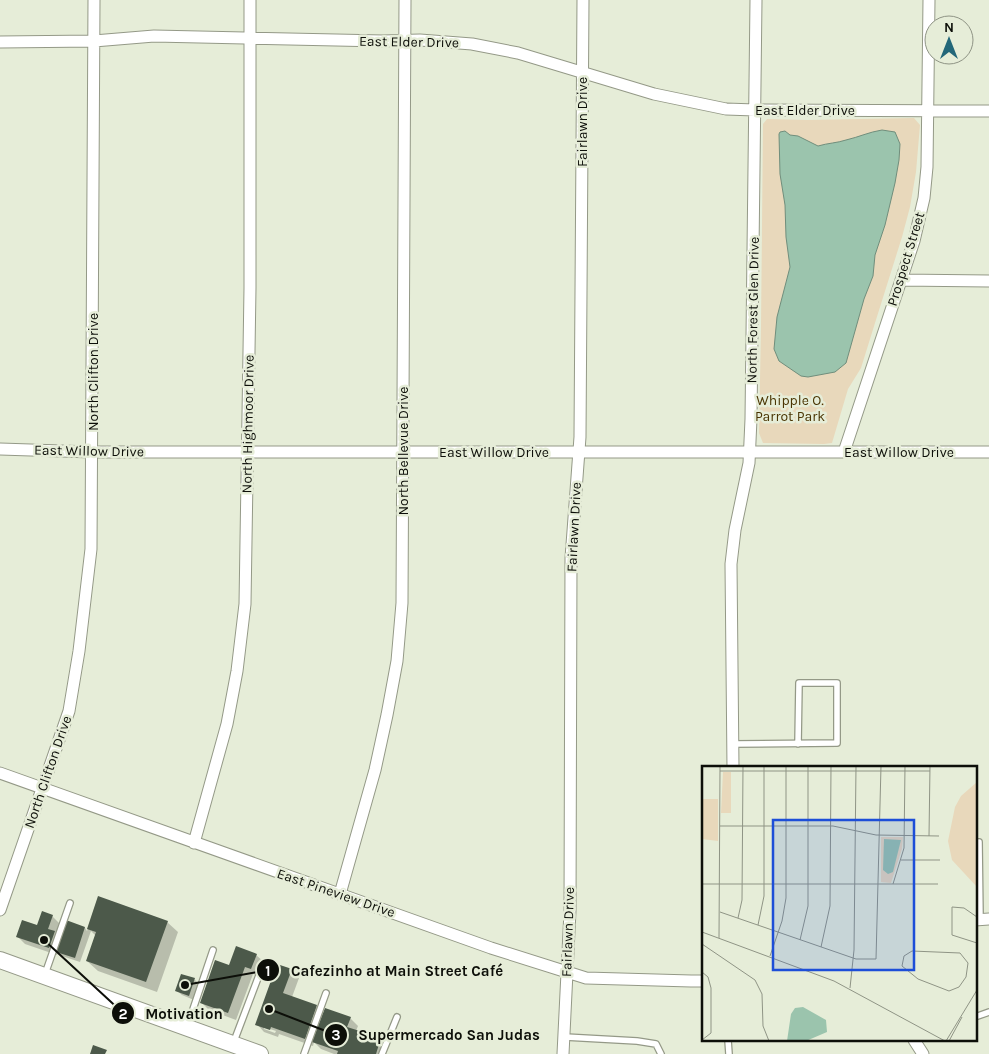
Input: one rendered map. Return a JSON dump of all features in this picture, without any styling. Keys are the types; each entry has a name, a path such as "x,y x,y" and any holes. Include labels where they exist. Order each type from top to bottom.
{"main road":[{"path":"0,960 260,1054"}],"street":[{"name":"North Clifton Drive","path":"0,910 69,711 79,651 91,550 94,0"},
{"name":"North Highmoor Drive","path":"194,843 227,724 237,671 245,604 250,288 250,0"},
{"name":"North Bellevue Drive","path":"340,894 375,770 387,716 397,661 402,604 405,0"},
{"name":"Fairlawn Drive","path":"563,1054 570,910 571,558 580,417 583,0"},
{"name":"North Forest Glen Drive","path":"733,766 731,564 735,530 750,452 756,0"},
{"name":"Prospect Street","path":"844,452 914,241 924,198 927,167 928,0"},
{"name":"East Elder Drive","path":"0,42 94,41 154,36 250,39 420,40 472,44 518,54 654,94 726,109 989,111"},
{"path":"901,280 989,281"},
{"name":"East Willow Drive","path":"0,450 92,452 989,452"},
{"name":"East Pineview Drive","path":"0,773 491,948 586,978 702,980"},
{"path":"915,1042 923,1054"}],"lane":[{"path":"733,744 798,744 836,743 836,683 799,683 798,744"},
{"path":"979,842 981,920"},
{"path":"44,976 70,903"},
{"path":"187,1027 213,950"},
{"path":"233,1044 261,970"},
{"path":"304,1054 326,993"},
{"path":"976,1016 989,1012"},
{"path":"382,1054 397,1017"},
{"path":"565,1037 637,1041 656,1044 661,1054"}],"green space":[{"name":"Whipple O. Parrot Park","path":"914,118 920,125 916,172 910,207 861,368 848,389 832,443 763,443 759,433 763,124 767,119"}],"shaded area":[{"path":"882,130 895,132 900,144 899,160 885,225 875,255 873,276 864,299 846,363 835,372 808,377 801,376 779,361 774,349 777,317 790,267 786,237 785,205 780,174 779,134 785,131 790,135 798,136 818,146"}],"building":[{"path":"98,896 168,921 146,982 86,961 96,932 87,929"},
{"path":"42,911 53,915 48,929 55,931 49,948 16,937 22,920 37,925"},
{"path":"66,920 85,927 75,958 56,952"},
{"path":"236,946 257,954 251,969 245,967 228,1013 200,1003 215,960 229,965"},
{"path":"277,964 292,969 283,993 317,1005 305,1039 271,1027 270,1030 255,1025"},
{"path":"181,974 195,978 189,996 175,991"},
{"path":"325,1008 351,1017 347,1027 363,1032 362,1034 380,1041 376,1054 337,1054 338,1051 312,1042"},
{"path":"93,1045 107,1050 105,1054 90,1054"}],"place":[{"name":"Motivation","path":"44,940"},
{"name":"Cafezinho at Main Street Café","path":"185,985"},
{"name":"Supermercado San Judas","path":"269,1009"}]}
